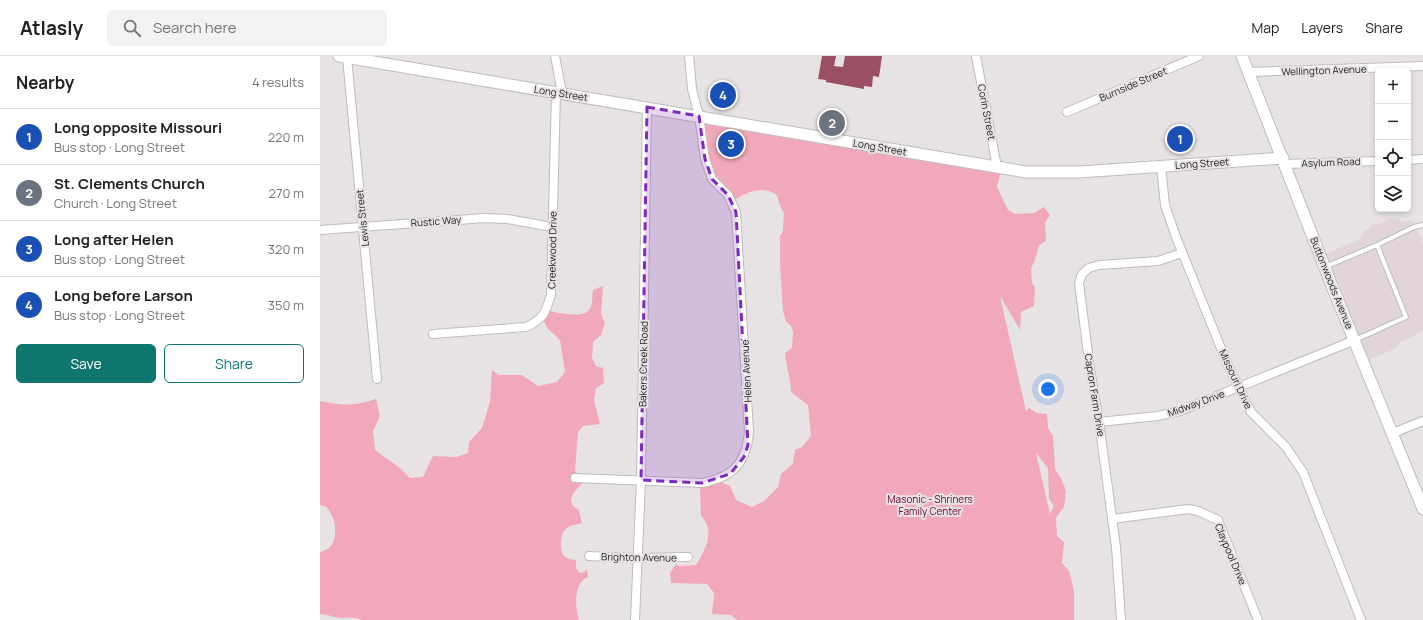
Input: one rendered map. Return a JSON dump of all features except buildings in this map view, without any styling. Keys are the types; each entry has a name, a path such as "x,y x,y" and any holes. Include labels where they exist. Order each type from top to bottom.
{"street":[{"name":"Creekwood Drive","path":"433,334 526,327 537,322 546,313 551,294 552,227 559,92 555,56"},
{"name":"Helen Avenue","path":"575,478 702,483 717,480 730,474 738,466 748,445 750,432 736,212 728,195 712,178 705,159 699,116 692,88 689,56"},
{"name":"Corin Street","path":"976,56 997,167"},
{"name":"Burnside Street","path":"1067,112 1199,56"},
{"name":"Buttonwoods Avenue","path":"1242,56 1325,267 1423,509"},
{"name":"Long Street","path":"343,57 559,92 1026,172 1079,172 1161,166 1284,161"},
{"name":"Lewis Street","path":"343,57 363,226 377,379"},
{"name":"Wellington Avenue","path":"1249,72 1423,66"},
{"name":"Bakers Creek Road","path":"635,620 641,480 648,108"},
{"path":"1411,160 1423,159"},
{"name":"Asylum Road","path":"1284,161 1375,161"},
{"name":"Missouri Drive","path":"1161,166 1165,206 1182,253 1238,387 1251,412 1286,447 1303,472 1361,620"},
{"name":"Rustic Way","path":"320,230 485,218 507,219 552,227"},
{"name":"Capron Farm Drive","path":"1121,620 1116,547 1100,422 1080,300 1079,283 1082,274 1089,268 1100,265 1158,261 1182,253"},
{"name":"Midway Drive","path":"1100,422 1158,416 1180,411 1355,340"},
{"path":"1392,433 1423,421"},
{"name":"Claypool Drive","path":"1112,519 1188,509 1198,511 1218,520 1258,620"},
{"name":"Brighton Avenue","path":"589,556 638,558 688,557"}],"lane":[{"path":"1325,267 1377,245 1414,226 1423,225"},
{"path":"1355,340 1406,317 1377,245"}],"highlighted area":[{"path":"647,107 699,116 705,159 712,179 728,195 736,212 748,445 744,457 730,474 702,483 641,480"}],"shaded area":[{"path":"1389,218 1400,219 1401,221 1413,221 1423,243 1423,331 1400,343 1395,349 1365,361 1323,255 1361,239 1363,232 1368,230 1372,225 1381,223"}],"green space":[{"name":"Masonic - Shriners Family Center","path":"700,118 1002,168 997,187 1008,210 1015,214 1034,213 1044,207 1050,215 1045,223 1046,241 1039,245 1031,268 1032,283 1035,288 1034,306 1021,312 1020,330 1000,296 1026,411 1029,408 1037,413 1047,414 1048,428 1053,436 1055,469 1062,480 1066,491 1064,507 1056,518 1057,536 1064,542 1062,563 1069,571 1074,591 1074,620 737,620 731,615 712,614 714,593 707,584 671,583 670,573 676,564 679,566 696,565 708,540 708,528 701,516 700,487 721,482 730,486 736,500 752,507 764,501 778,487 781,474 793,464 795,450 802,447 811,436 808,405 791,392 785,353 792,348 793,332 791,326 786,321 783,311 780,236 783,231 784,213 777,195 766,190 754,191 732,201 715,187","holes":["1036,453 1048,468 1049,499 1054,506 1050,514"]},
{"path":"603,286 601,314 605,323 601,335 593,342 592,358 596,366 603,368 604,383 596,388 594,400 600,424 583,426 578,432 575,471 584,481 574,492 571,503 579,510 582,523 572,525 567,528 563,533 561,541 561,550 564,556 576,560 576,568 579,572 582,573 587,570 588,577 580,584 576,596 579,620 361,620 354,618 339,618 320,614 320,552 329,548 332,543 335,526 334,520 328,510 325,506 320,505 320,401 335,404 348,404 361,403 376,399 380,416 373,431 375,450 400,468 410,478 423,477 433,456 456,457 468,453 469,442 482,428 490,402 492,370 499,375 522,375 538,386 557,382 565,372 560,340 547,328 544,321 550,311 575,315 585,313 591,306 593,290"}],"place":[{"name":"Long before Larson","path":"723,95"},
{"name":"St. Clements Church","path":"832,123"},
{"name":"Long opposite Missouri","path":"1180,139"},
{"name":"Long after Helen","path":"731,144"}]}
